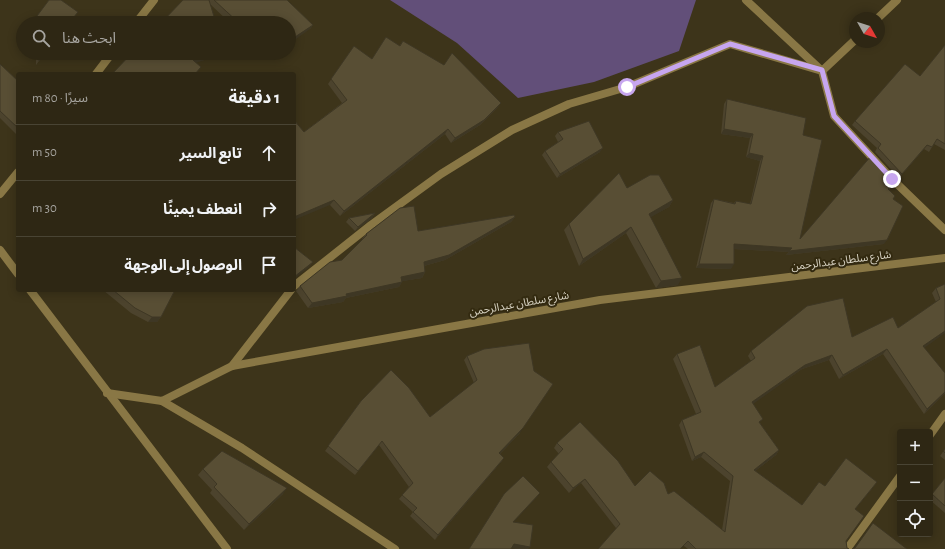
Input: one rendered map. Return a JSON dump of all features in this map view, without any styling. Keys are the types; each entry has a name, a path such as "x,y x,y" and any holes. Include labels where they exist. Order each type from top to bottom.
{"street":[{"path":"141,16 154,0"},
{"path":"746,0 822,70 834,116 892,179 945,230"},
{"path":"884,12 897,0"},
{"path":"296,284 371,225 441,174 512,130 569,104 627,87 730,44 822,70"},
{"path":"822,70 849,45"},
{"path":"98,72 107,60"},
{"path":"0,194 16,174"},
{"path":"0,250 16,271"},
{"name":"شارع سلطان عبدالرحمن","path":"162,401 232,366 600,300 945,258"},
{"path":"31,292 227,549"},
{"path":"232,366 289,292"},
{"path":"107,393 162,401 242,448 396,549"},
{"path":"933,431 945,414"},
{"path":"847,549 897,480"}],"shaded area":[{"path":"390,0 696,0 679,51 594,82 518,98 457,43"}],"building":[{"path":"49,0 61,0 78,12 75,16 37,16"},
{"path":"183,0 209,0 214,16 168,16"},
{"path":"214,0 287,0 313,25 296,36 296,16 231,16"},
{"path":"386,37 400,46 403,41 444,65 452,53 501,103 484,120 455,138 448,129 344,211 334,200 296,216 296,122 304,132 347,100 331,79 354,46 372,59"},
{"path":"945,45 945,144 937,139 932,147 927,145 902,174 878,148 881,144 855,121 905,64 920,76"},
{"path":"125,60 193,60 201,67 197,72 114,72"},
{"path":"0,64 16,79 16,126 0,111"},
{"path":"727,99 806,118 803,135 822,140 800,239 871,156 895,182 888,189 895,196 893,199 903,206 887,240 789,251 792,248 734,244 734,264 699,264 714,199 735,204 736,201 751,204 763,156 749,153 753,134 724,129"},
{"path":"589,121 603,148 560,174 545,151 563,139 558,132"},
{"path":"619,173 627,188 650,175 659,175 673,200 649,214 682,278 661,281 631,227 583,259 569,224"},
{"path":"414,206 418,231 514,215 515,217 449,255 424,262 425,272 401,277 402,282 312,303 300,286 330,262 342,260 367,235 366,234 400,208"},
{"path":"375,213 358,227 349,218"},
{"path":"296,249 313,262 296,275"},
{"path":"945,284 945,331 923,346 945,373 945,392 927,409 887,349 843,375 832,355 805,365 752,402 763,419 759,422 779,450 754,470 802,505 819,482 825,486 846,458 877,482 855,509 864,516 846,541 847,548 849,549 696,549 688,541 680,549 598,549 620,524 585,479 573,488 551,462 563,449 557,443 580,422 618,461 635,486 650,471 664,483 668,494 674,491 725,532 733,476 704,452 695,457 682,420 701,412 677,354 700,345 715,387 755,358 751,351 807,306 843,298 852,337 893,317 898,328 940,299 936,288"},
{"path":"115,292 174,292 161,317 152,317 135,308"},
{"path":"529,343 534,371 553,384 523,428 499,453 504,458 438,535 413,512 417,508 402,495 413,483 382,441 358,471 328,446 361,401 391,370 409,388 430,417 477,380 467,356 484,349"},
{"path":"222,451 287,488 249,524 214,487 217,484 203,469"},
{"path":"523,476 540,493 513,522 533,525 530,547 514,544 511,549 469,549 504,494"},
{"path":"945,478 945,506 933,495 933,493"},
{"path":"873,523 907,549 852,549 855,548"}],"route":[{"path":"627,87 730,44 822,70 834,116 892,179"}]}
